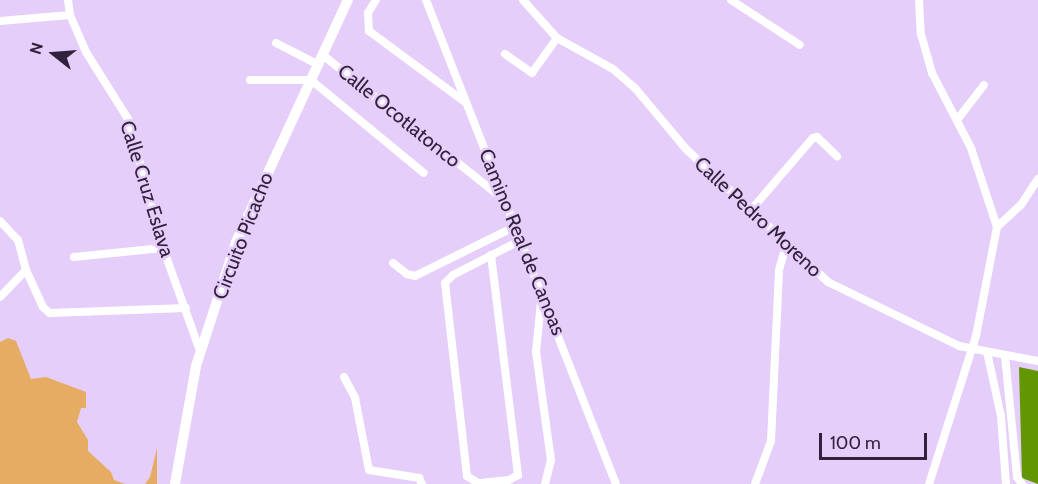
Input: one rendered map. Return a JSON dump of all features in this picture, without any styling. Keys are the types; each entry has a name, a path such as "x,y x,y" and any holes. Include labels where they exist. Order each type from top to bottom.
{"main road":[{"name":"Circuito Picacho","path":"175,484 200,351 236,242 348,0"}],"street":[{"name":"Calle Cruz Eslava","path":"68,0 70,15 87,52 128,119 163,248 200,351"},
{"path":"376,0 368,13 369,31 466,103"},
{"name":"Camino Real de Canoas","path":"426,0 542,290 616,484"},
{"name":"Calle Pedro Moreno","path":"523,0 558,38 613,69 635,88 686,149 828,282 972,349 1038,361"},
{"path":"731,0 800,45"},
{"path":"919,0 921,34 932,73 979,167 997,227 972,349 929,484"},
{"path":"0,21 70,15"},
{"path":"505,54 532,73 558,38"},
{"name":"Calle Ocotlatonco","path":"276,43 321,60 497,194 504,194"},
{"path":"250,80 311,80 424,173"},
{"path":"957,120 984,85"},
{"path":"751,210 813,138 837,156"},
{"path":"997,227 1021,205 1038,179"},
{"path":"0,220 18,240 26,270 43,307 50,313 186,308"},
{"path":"393,263 407,274 415,276 516,226"},
{"path":"491,255 518,475 509,480 478,483 467,476 443,294 445,283 453,275 491,255 521,240"},
{"path":"755,484 771,441 779,270 786,245"},
{"path":"74,257 163,248"},
{"path":"0,297 26,270"},
{"path":"542,290 536,351 551,460 545,484"},
{"path":"987,352 1001,416 1006,484"},
{"path":"1005,356 1017,477 1022,484"},
{"path":"344,377 355,398 369,470 419,478 422,484"}],"shaded area":[{"path":"8,338 16,341 31,379 46,377 86,392 86,408 81,408 77,422 88,440 88,451 111,472 114,480 125,484 0,484 0,342"},
{"path":"1019,367 1038,371 1038,484 1022,478"},
{"path":"157,448 157,484 145,484 150,477"}]}
